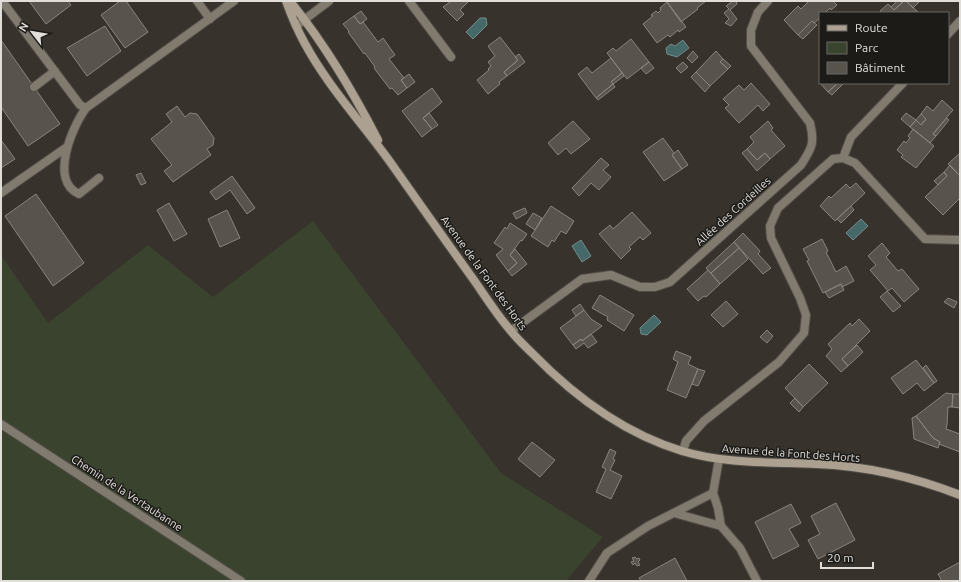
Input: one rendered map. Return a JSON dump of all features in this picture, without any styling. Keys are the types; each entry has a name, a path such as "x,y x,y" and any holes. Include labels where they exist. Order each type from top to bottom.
{"main road":[{"name":"Avenue de la Font des Horts","path":"286,1 305,44 327,78 388,159 511,331 570,390 594,408 618,424 646,438 683,451 719,459 762,463 816,464 858,467 898,475 934,485 960,495"},
{"name":"Avenue de la Font des Horts","path":"290,1 336,63 356,96 388,159"}],"street":[{"path":"2,1 80,105 86,108"},
{"path":"197,1 210,19"},
{"path":"99,178 79,194 74,192 65,180 64,175 67,147 80,115 86,108 234,1"},
{"path":"296,26 329,1"},
{"path":"409,1 451,57"},
{"name":"Allée des Cordeilles","path":"511,331 582,278 611,275 640,287 655,287 670,282 801,165 810,151 814,137 810,123 751,46 751,30 758,12 768,1"},
{"path":"949,33 960,21"},
{"path":"34,87 55,71"},
{"path":"842,158 851,137 902,84"},
{"path":"1,193 67,147"},
{"path":"683,451 686,441 704,421 779,362 804,333 806,315 800,298 771,238 770,226 778,208 833,159 842,158 855,163 925,239 960,240"},
{"name":"Chemin de la Vertaubanne","path":"1,424 240,581"},
{"path":"719,459 713,493 718,508 721,526 740,548 757,581"},
{"path":"589,581 607,554 648,526 713,493"},
{"path":"674,513 721,526"}],"green space":[{"path":"313,221 501,473 603,537 566,581 1,581 1,255 48,323 148,245 213,297"}],"water":[{"path":"480,18 486,18 487,25 473,39 466,32"},
{"path":"683,40 689,48 677,57 667,54 666,48 671,44 675,46"},
{"path":"861,219 868,226 853,240 846,233"},
{"path":"581,240 591,256 582,262 572,246"},
{"path":"654,315 661,322 647,335 641,334 640,328"}],"building":[{"path":"29,1 68,1 71,5 46,24"},
{"path":"120,1 126,1 148,32 125,48 101,15"},
{"path":"449,1 469,1 460,10 464,14 457,21 443,7 450,2"},
{"path":"666,1 706,1 681,22"},
{"path":"733,1 736,1 737,4 730,10 737,19 731,26 725,23 729,19 724,13 729,9 726,6"},
{"path":"809,1 833,1 837,5 831,10 830,8 826,12 819,12 819,19 814,23 812,21 798,35 784,20 798,6 801,9"},
{"path":"897,1 904,1 894,10 891,7"},
{"path":"906,1 918,12 880,11 888,4 894,10"},
{"path":"906,1 918,1 919,2 913,8"},
{"path":"667,2 686,27 679,32 678,30 670,37 668,35 657,43 643,24 653,16 651,15 656,11 658,13 661,10 660,8"},
{"path":"361,11 367,19 360,24 354,16"},
{"path":"354,16 360,24 363,22 378,42 383,38 395,55 389,59 404,78 401,80 407,88 398,95 392,88 390,89 343,24"},
{"path":"812,21 817,25 803,39 798,35"},
{"path":"105,26 121,51 87,76 67,48"},
{"path":"500,37 518,60 504,72 507,76 488,94 477,80 489,70 488,69 491,66 488,62 495,56 488,46"},
{"path":"631,39 649,62 627,79 607,53 613,48 616,51"},
{"path":"1,40 60,124 28,146 1,107"},
{"path":"693,51 698,57 692,63 687,58"},
{"path":"716,51 723,59 720,62 728,69 710,86 696,72"},
{"path":"519,54 525,62 507,76 504,72 518,60 515,57"},
{"path":"611,58 622,73 611,82 613,84 596,98 578,74 587,67 592,73"},
{"path":"723,59 731,66 728,69 720,62"},
{"path":"649,62 654,68 646,74 641,68"},
{"path":"683,62 688,67 681,73 676,68"},
{"path":"696,72 710,86 705,92 691,77"},
{"path":"622,73 624,76 613,84 611,82"},
{"path":"409,74 415,82 407,88 401,80"},
{"path":"751,83 770,104 763,111 758,105 739,123 725,108 729,105 723,99 739,85 744,90"},
{"path":"613,84 615,87 598,100 596,98"},
{"path":"821,84 837,84 828,92"},
{"path":"837,84 843,84 832,95 828,92"},
{"path":"432,88 442,102 423,118 432,129 422,137 402,111"},
{"path":"942,100 953,110 933,134 936,136 930,143 910,127 916,120 921,125 926,119 921,114 927,106 933,111"},
{"path":"177,106 185,117 190,113 197,114 214,138 213,145 207,149 211,155 173,182 164,171 172,165 151,139 172,122 166,114"},
{"path":"429,113 438,125 432,129 423,118"},
{"path":"906,113 916,120 910,127 901,119"},
{"path":"921,114 926,119 921,125 916,120"},
{"path":"947,118 949,120 936,136 933,134"},
{"path":"573,121 590,139 571,154 566,148 558,155 548,143"},
{"path":"768,121 773,128 771,130 785,146 770,159 765,153 757,160 747,149 754,142 750,137"},
{"path":"913,129 934,146 916,168 901,157 903,155 897,150 904,141 906,143 910,138 908,136"},
{"path":"663,138 674,153 672,155 682,169 664,181 643,152"},
{"path":"1,140 15,159 1,168"},
{"path":"747,149 757,160 765,153 770,159 757,171 742,153"},
{"path":"678,150 688,165 682,169 672,155"},
{"path":"960,153 960,176 948,164"},
{"path":"601,158 609,165 603,170 611,177 599,190 591,183 579,196 572,188"},
{"path":"950,165 960,176 960,198 943,215 925,197 947,176 944,172"},
{"path":"944,172 947,176 938,185 934,181"},
{"path":"141,173 146,183 141,185 136,175"},
{"path":"232,176 255,208 247,214 230,190 216,200 210,192"},
{"path":"856,183 865,193 835,221 820,206 829,196 831,198 846,184 850,188"},
{"path":"36,194 84,263 53,286 5,216"},
{"path":"169,203 187,234 174,241 157,210"},
{"path":"551,206 574,221 566,234 561,231 554,242 552,240 548,247 531,236"},
{"path":"851,206 854,210 841,223 837,219"},
{"path":"525,208 527,213 516,219 513,213"},
{"path":"227,210 240,238 220,247 208,219"},
{"path":"632,212 651,233 643,240 640,237 629,247 631,249 621,259 599,234 610,225 613,229"},
{"path":"533,213 542,218 535,230 526,224"},
{"path":"510,223 527,234 510,255 517,263 508,271 496,255 503,249 494,243 505,227 507,229"},
{"path":"743,233 760,251 758,254 771,268 763,274 734,242"},
{"path":"822,239 828,251 826,252 836,272 846,266 854,281 842,287 841,284 823,293 807,261 809,260 803,249"},
{"path":"734,242 739,248 711,273 706,268"},
{"path":"882,243 890,253 886,257 898,271 902,269 919,289 904,302 892,288 888,291 870,270 876,265 868,256"},
{"path":"739,248 748,259 720,284 711,273"},
{"path":"515,249 527,264 512,276 508,271 517,263 510,255"},
{"path":"708,270 720,284 706,297 704,296 698,301 687,289"},
{"path":"841,284 844,290 829,298 825,292"},
{"path":"887,291 901,306 893,312 880,297"},
{"path":"600,295 634,315 624,331 607,320 608,317 592,308"},
{"path":"948,298 957,302 954,308 944,302"},
{"path":"726,301 738,314 723,327 711,315"},
{"path":"580,304 584,310 576,316 572,310"},
{"path":"584,310 591,319 602,326 582,341 581,339 573,345 560,328"},
{"path":"859,319 870,331 842,359 848,366 841,372 826,356 832,349 828,344 850,323 852,326"},
{"path":"767,330 773,336 767,343 760,337"},
{"path":"591,334 597,342 588,348 584,343 576,349 573,345 581,339 582,341"},
{"path":"857,345 863,352 848,366 842,359"},
{"path":"676,351 691,357 688,364 698,369 686,398 667,390 678,362 673,359"},
{"path":"916,360 934,383 924,391 917,383 903,394 891,378"},
{"path":"809,364 828,383 803,407 785,388"},
{"path":"926,365 937,381 934,383 923,368"},
{"path":"698,369 705,371 698,386 692,384"},
{"path":"946,393 953,394 952,407 948,407 946,429 960,434 960,452 939,444 940,442 933,438 916,416"},
{"path":"953,394 960,394 960,408 952,407"},
{"path":"795,398 803,407 799,412 790,403"},
{"path":"916,416 933,438 940,442 938,448 914,439 912,418"},
{"path":"532,442 555,460 540,477 518,459"},
{"path":"610,449 616,452 613,459 615,460 610,470 622,476 611,499 596,492 606,469 602,467"},
{"path":"836,503 855,540 818,559 808,540 820,534 811,516"},
{"path":"791,504 801,523 789,529 799,546 773,559 755,522"},
{"path":"635,557 637,559 639,558 640,560 638,562 640,565 637,566 635,563 633,565 631,562 634,561 632,558"},
{"path":"675,558 687,581 641,581 639,578"},
{"path":"960,562 960,581 942,581 938,574"}]}
